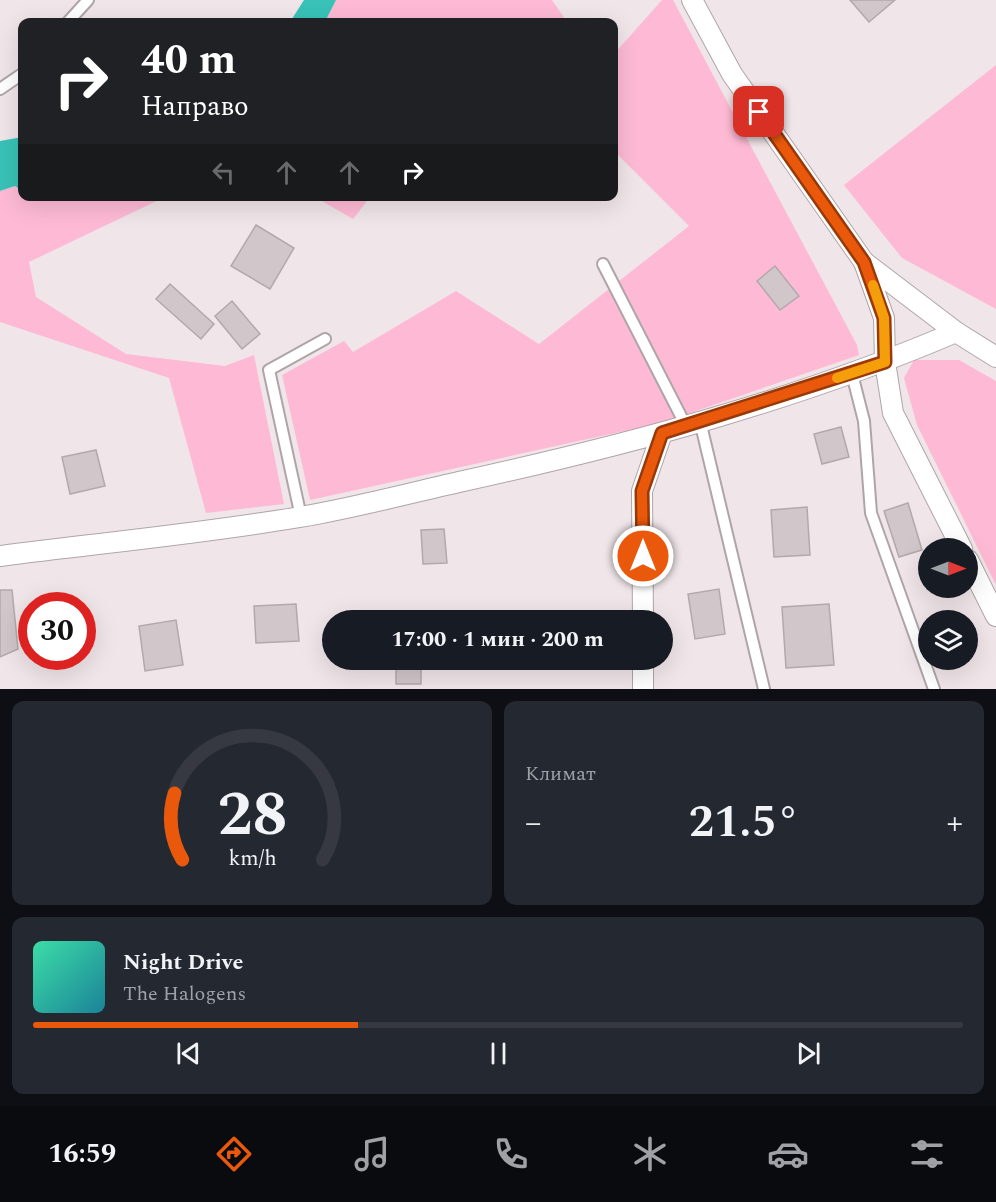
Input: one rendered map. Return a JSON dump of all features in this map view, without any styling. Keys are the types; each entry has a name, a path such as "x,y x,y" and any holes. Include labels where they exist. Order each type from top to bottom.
{"street":[{"path":"692,0 732,74 864,262 884,318 885,362 893,413 956,538"},
{"path":"864,262 956,332 996,357"},
{"path":"5,554 133,541 301,517 583,454 693,424 852,374 956,332"},
{"path":"643,610 642,491 662,433"},
{"path":"978,580 996,616"},
{"path":"643,670 643,689"}],"lane":[{"path":"72,18 88,0"},
{"path":"0,89 18,77"},
{"path":"603,264 693,424 764,689"},
{"path":"301,517 269,370 325,339"},
{"path":"852,374 864,421 871,513 934,689"}],"shaded area":[{"path":"336,0 552,0 564,18 327,18"},
{"path":"662,0 673,0 857,345 859,355 661,423 310,500 282,375 344,341 353,352 456,291 539,344 689,226 618,155 618,50"},
{"path":"996,65 996,309 902,258 844,185"},
{"path":"15,186 18,188 18,201 157,201 29,262 36,297 126,354 225,366 254,355 284,504 206,513 169,378 0,322 0,191"},
{"path":"322,201 367,201 353,219"},
{"path":"914,360 959,360 996,381 996,585 978,549 978,538 973,538 917,425 904,378"}],"water":[{"path":"304,0 336,0 327,18 293,18"},
{"path":"18,138 18,188 15,186 0,191 0,141"}],"building":[{"path":"850,0 895,0 869,22"},
{"path":"256,225 294,248 270,289 231,266"},
{"path":"775,266 799,296 780,310 757,281"},
{"path":"170,284 214,324 201,339 156,299"},
{"path":"232,301 260,334 242,349 215,316"},
{"path":"841,427 849,457 822,464 814,434"},
{"path":"96,450 105,486 70,494 62,457"},
{"path":"908,503 918,538 918,551 899,557 884,511"},
{"path":"807,507 810,555 774,557 771,510"},
{"path":"444,529 447,563 423,564 421,530"},
{"path":"719,589 725,634 695,639 688,594"},
{"path":"0,590 12,590 18,649 0,657"},
{"path":"296,604 299,641 256,643 254,606"},
{"path":"829,604 834,665 786,668 782,607"},
{"path":"176,620 183,665 145,671 139,626"},
{"path":"396,670 421,670 421,684 396,684"}],"slow traffic":[{"path":"837,378 885,362 884,318 873,285"}],"route":[{"path":"643,556 642,491 662,433 885,362 884,318 864,262 759,112"}]}
